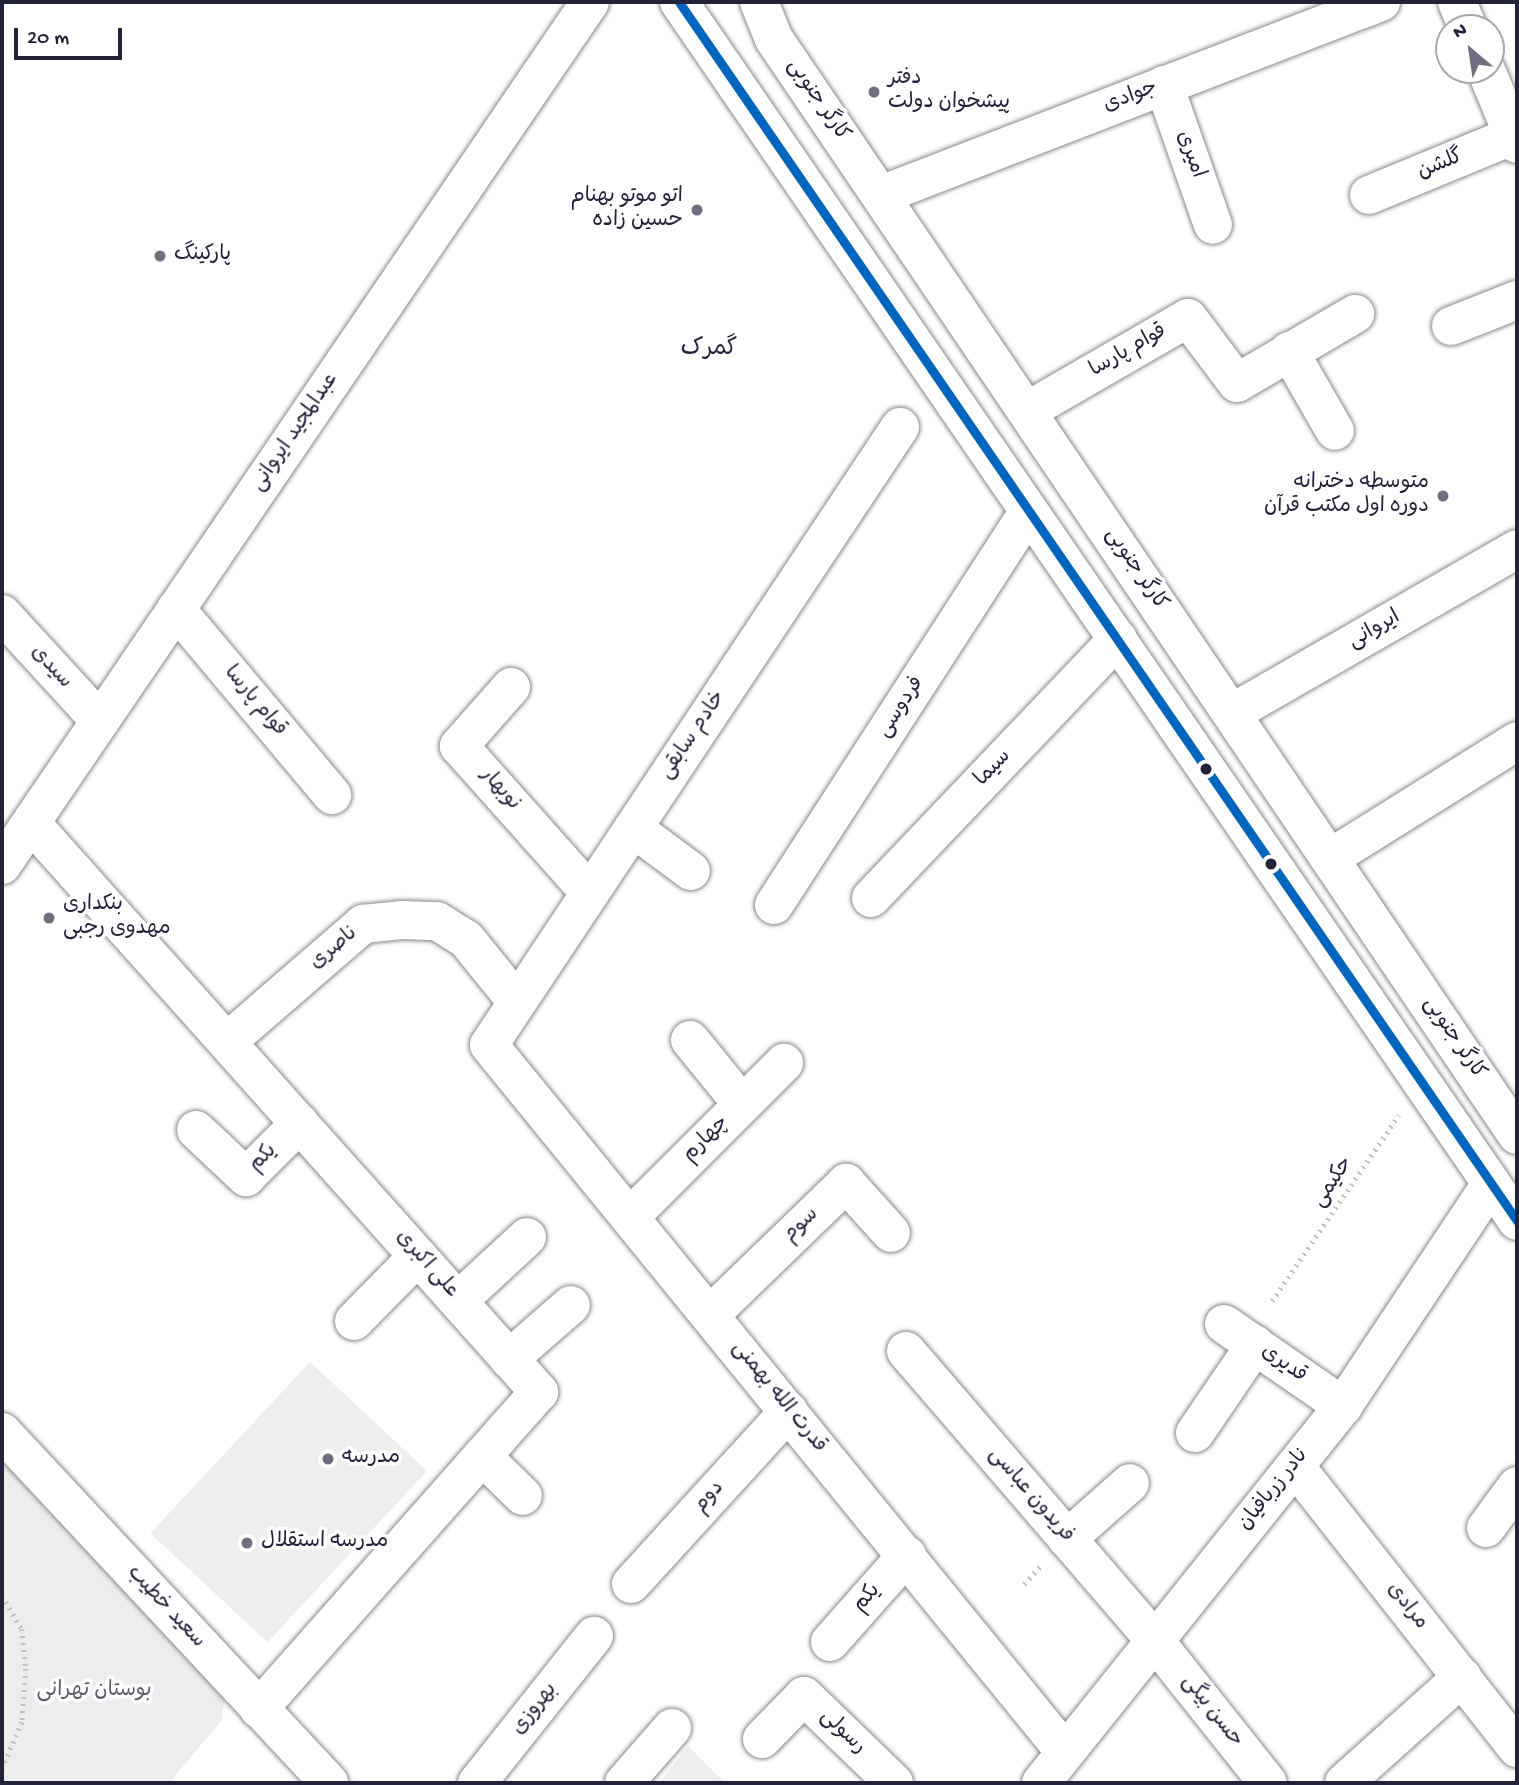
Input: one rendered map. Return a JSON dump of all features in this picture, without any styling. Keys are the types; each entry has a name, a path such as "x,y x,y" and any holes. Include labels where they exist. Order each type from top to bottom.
{"street":[{"name":"عبدالمجید ایروانی","path":"2,865 590,2"},
{"path":"679,2 1517,1221"},
{"name":"کارگر جنوبی","path":"759,2 774,38 1517,1135"},
{"name":"جوادی","path":"881,195 1381,2"},
{"path":"1492,84 1516,138"},
{"name":"امیری","path":"1164,85 1213,226"},
{"name":"گلشن","path":"1369,195 1516,138"},
{"path":"1451,326 1517,300"},
{"name":"قوام پارسا","path":"1027,411 1188,318 1237,383 1355,314"},
{"path":"1289,351 1335,431"},
{"name":"خادم سابقی","path":"489,1045 900,427"},
{"name":"فردوسی","path":"774,905 1029,511"},
{"name":"ایروانی","path":"1232,713 1517,549"},
{"name":"قوام پارسا","path":"176,610 332,794"},
{"name":"سیدی","path":"2,614 100,721"},
{"name":"سیما","path":"870,898 1118,639"},
{"name":"نوبهار","path":"511,687 459,746 590,892"},
{"path":"1330,858 1517,741"},
{"name":"علی اکبری","path":"31,823 539,1392 259,1709"},
{"path":"633,828 691,871"},
{"name":"ناصری","path":"228,1041 363,925 401,920 437,921 466,939 517,1002"},
{"path":"690,1040 742,1104"},
{"name":"قدرت الله بهمنی","path":"489,1045 907,1555 1051,1774"},
{"name":"چهارم","path":"630,1217 784,1063"},
{"name":"یکم","path":"197,1130 246,1177 300,1123"},
{"name":"نادر زربافیان","path":"1051,1774 1343,1406 1517,1142"},
{"name":"سوم","path":"710,1315 846,1183 891,1233"},
{"path":"458,1301 527,1237"},
{"path":"354,1321 418,1256"},
{"path":"509,1359 571,1305"},
{"name":"قدیری","path":"1224,1324 1343,1406"},
{"path":"1195,1433 1255,1345"},
{"name":"فریدون عباسی","path":"906,1351 1155,1641"},
{"name":"دوم","path":"631,1584 789,1411"},
{"name":"سعید خطیب","path":"2,1432 259,1709 315,1778"},
{"path":"482,1456 523,1496"},
{"name":"مرادی","path":"1295,1466 1517,1748"},
{"path":"1068,1539 1130,1483"},
{"path":"1486,1528 1517,1486"},
{"name":"یکم","path":"830,1642 907,1555"},
{"name":"بهروزی","path":"477,1783 594,1636"},
{"name":"حسن بیگی","path":"1155,1641 1268,1783"},
{"path":"1344,1783 1462,1677"},
{"name":"رسولی","path":"761,1739 804,1696 894,1783"},
{"path":"624,1783 672,1728"}],"path":[{"name":"حکیمی","path":"1272,1301 1422,1083"},
{"path":"2,1596 22,1629 26,1669 22,1722 2,1769"}],"shaded area":[{"path":"310,1362 427,1471 267,1642 150,1533"},
{"path":"688,1746 723,1781 722,1783 659,1783"}],"green space":[{"name":"بوستان تهرانی","path":"2,1453 225,1699 221,1721 169,1783 2,1783"}],"transit line":[{"path":"679,2 1517,1221"}],"place":[{"name":"دفتر پیشخوان دولت","path":"874,92"},
{"name":"اتو موتو بهنام حسین زاده","path":"697,210"},
{"name":"پارکینگ","path":"160,256"},
{"name":"متوسطه دخترانه دوره اول مکتب قرآن","path":"1443,496"},
{"name":"بنکداری مهدوی رجبی","path":"49,918"},
{"name":"مدرسه","path":"328,1459"},
{"name":"مدرسه استقلال","path":"247,1543"}],"district":[{"name":"گمرک","path":"709,350"}]}
